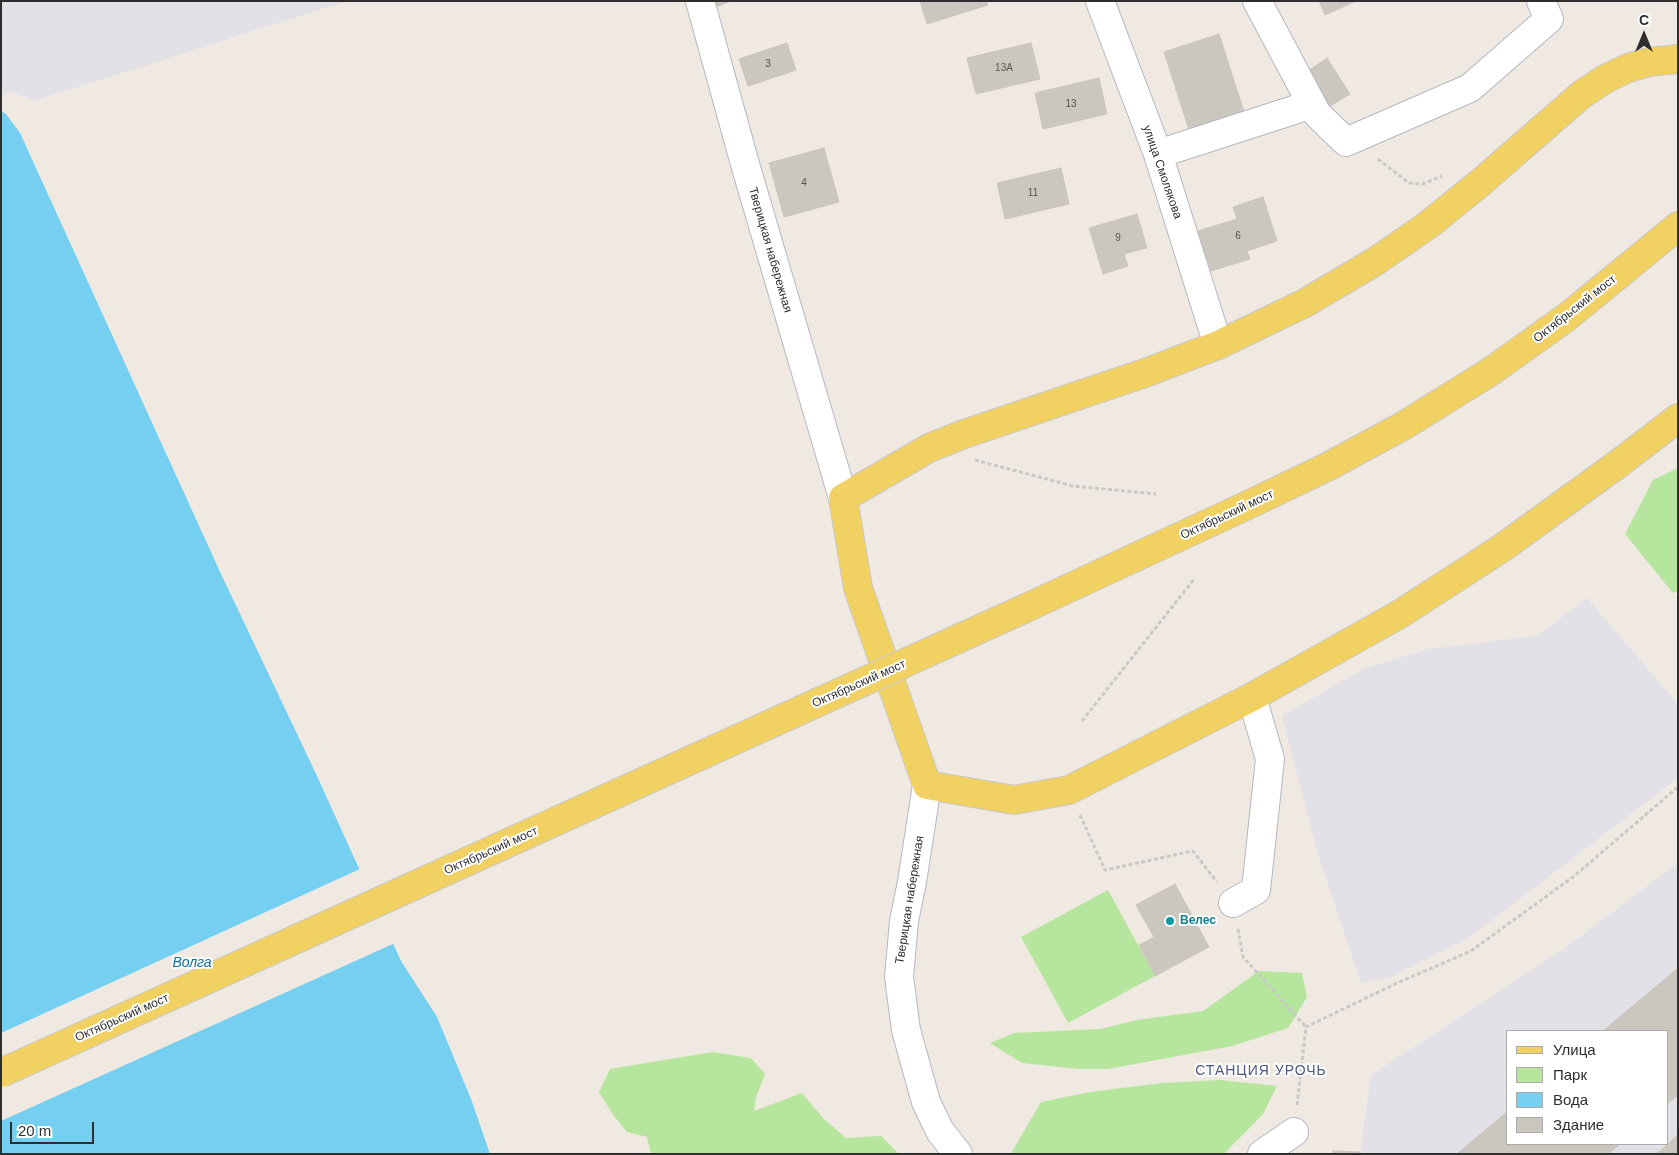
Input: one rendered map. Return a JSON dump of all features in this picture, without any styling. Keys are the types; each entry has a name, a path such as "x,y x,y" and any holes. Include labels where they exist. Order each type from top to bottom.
{"main road":[{"path":"1674,59 1649,62 1628,68 1604,79 1581,95 1480,183 1428,225 1376,261 1306,303 1218,345 1145,373 964,434 929,448 843,498 858,588 927,785 1014,800 1069,790 1252,697 1400,614 1502,548 1678,418"},
{"name":"Октябрьский мост","path":"1,1073 1026,608 1329,466 1403,426 1490,372 1567,317 1678,226"}],"street":[{"name":"Тверицкая набережная","path":"700,1 750,182 843,498"},
{"name":"улица Смолякова","path":"1100,1 1158,154 1218,345"},
{"path":"1256,1 1317,114 1346,142 1470,88 1549,19 1541,1"},
{"path":"1158,154 1297,109 1309,99"},
{"path":"1233,903 1256,890 1270,759 1252,697"},
{"name":"Тверицкая набережная","path":"927,785 904,921 899,977 906,1030 926,1102 940,1131 958,1154"},
{"path":"1262,1154 1294,1132"}],"path":[{"path":"969,458 1073,486 1156,494"},
{"path":"1082,721 1195,578"},
{"path":"1306,1027 1471,950 1574,877 1678,787"},
{"path":"1069,790 1105,870 1193,851 1233,903 1243,956 1306,1027 1294,1132"}],"shaded area":[{"path":"1,1 347,1 34,101 13,92 1,96"},
{"path":"1587,598 1678,704 1678,778 1467,939 1391,977 1361,983 1318,855 1282,716 1364,669 1427,649 1537,636"},
{"path":"1678,863 1678,1154 1360,1154 1371,1075 1564,949"}],"green space":[{"path":"1678,468 1678,591 1673,593 1625,534 1653,480"},
{"path":"1108,890 1155,976 1068,1023 1021,937"},
{"path":"1259,971 1302,973 1307,997 1288,1028 1232,1046 1108,1069 1079,1069 1022,1063 990,1043 1014,1033 1100,1029 1137,1020 1203,1011"},
{"path":"713,1052 751,1058 765,1074 756,1097 754,1111 802,1093 823,1118 846,1138 881,1136 899,1154 651,1154 647,1137 627,1132 599,1092 610,1069"},
{"path":"1220,1080 1277,1086 1263,1114 1224,1154 1012,1154 1041,1102 1090,1092 1162,1083"}],"water":[{"name":"Волга","path":"1,111 6,114 20,133 221,574 317,776 401,961 437,1017 471,1099 490,1154 1,1154"}],"pier":[{"path":"362,868 395,943 1,1121 1,1033"}],"building":[{"path":"714,1 731,1 716,7"},
{"path":"920,1 986,1 988,5 927,24"},
{"path":"1319,1 1356,1 1325,15"},
{"path":"1219,34 1245,115 1190,133 1164,52"},
{"path":"787,43 796,70 748,86 739,59"},
{"path":"1031,43 1040,79 976,94 967,58"},
{"path":"1327,58 1350,94 1330,106 1308,71"},
{"path":"1099,78 1107,114 1043,129 1035,93"},
{"path":"824,148 839,202 784,217 769,163"},
{"path":"1061,168 1069,204 1005,219 997,183"},
{"path":"1263,197 1277,241 1247,251 1250,259 1211,271 1198,231 1237,219 1233,207"},
{"path":"1137,214 1147,248 1124,254 1128,266 1103,274 1089,228"},
{"name":"Велес","path":"1175,884 1209,947 1155,976 1139,945 1154,937 1136,905"},
{"path":"1678,968 1678,1095 1669,1102 1669,1030 1604,1030"},
{"path":"1506,1113 1506,1145 1619,1145 1608,1154 1457,1154"},
{"path":"1678,1134 1678,1154 1656,1154 1669,1145"},
{"path":"1333,1151 1360,1152 1360,1154 1333,1154"}],"place":[{"name":"Велес","path":"1170,921"}],"district":[{"name":"СТАНЦИЯ УРОЧЬ","path":"1261,1071"}]}
